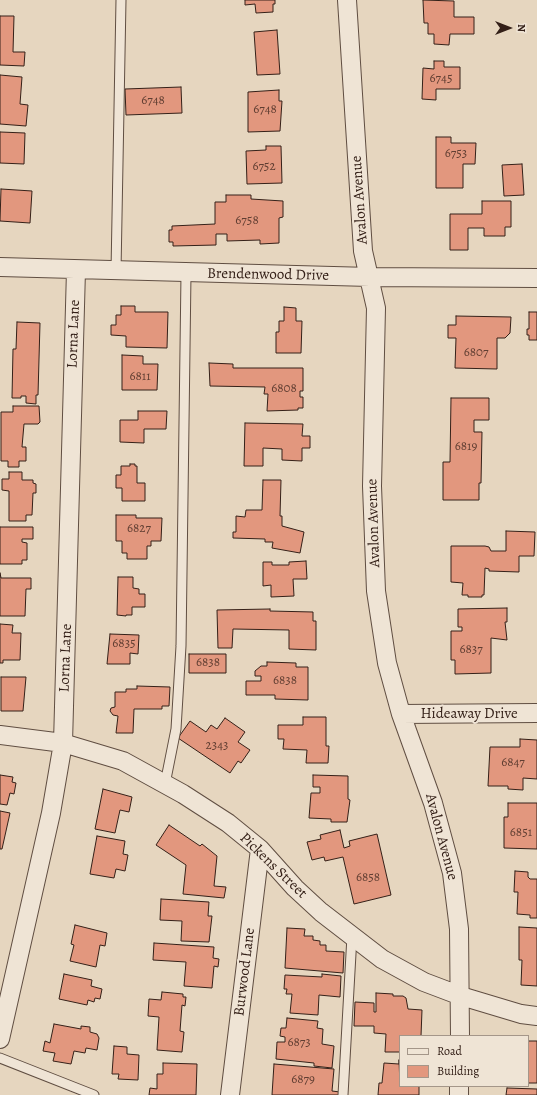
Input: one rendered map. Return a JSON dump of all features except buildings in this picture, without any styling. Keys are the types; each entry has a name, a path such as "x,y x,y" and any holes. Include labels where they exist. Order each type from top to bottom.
{"street":[{"name":"Avalon Avenue","path":"347,0 363,251 376,308 372,486 376,591 387,663 401,714 433,803 452,873 459,930 461,996 460,1035"},
{"name":"Brendenwood Drive","path":"0,267 186,274 370,278 537,278"},
{"name":"Lorna Lane","path":"0,1039 51,813 63,743 76,270"},
{"name":"Hideaway Drive","path":"401,714 537,713"},
{"name":"Pickens Street","path":"0,735 63,743 123,761 165,784 228,823 260,849 321,912 382,959 424,982 461,996 521,1014 537,1016"},
{"name":"Burwood Lane","path":"230,1095 260,849"}],"lane":[{"path":"116,271 121,0"},
{"path":"165,784 176,729 181,646 186,274"},
{"path":"343,1095 352,936"},
{"path":"0,1058 94,1095"}]}
